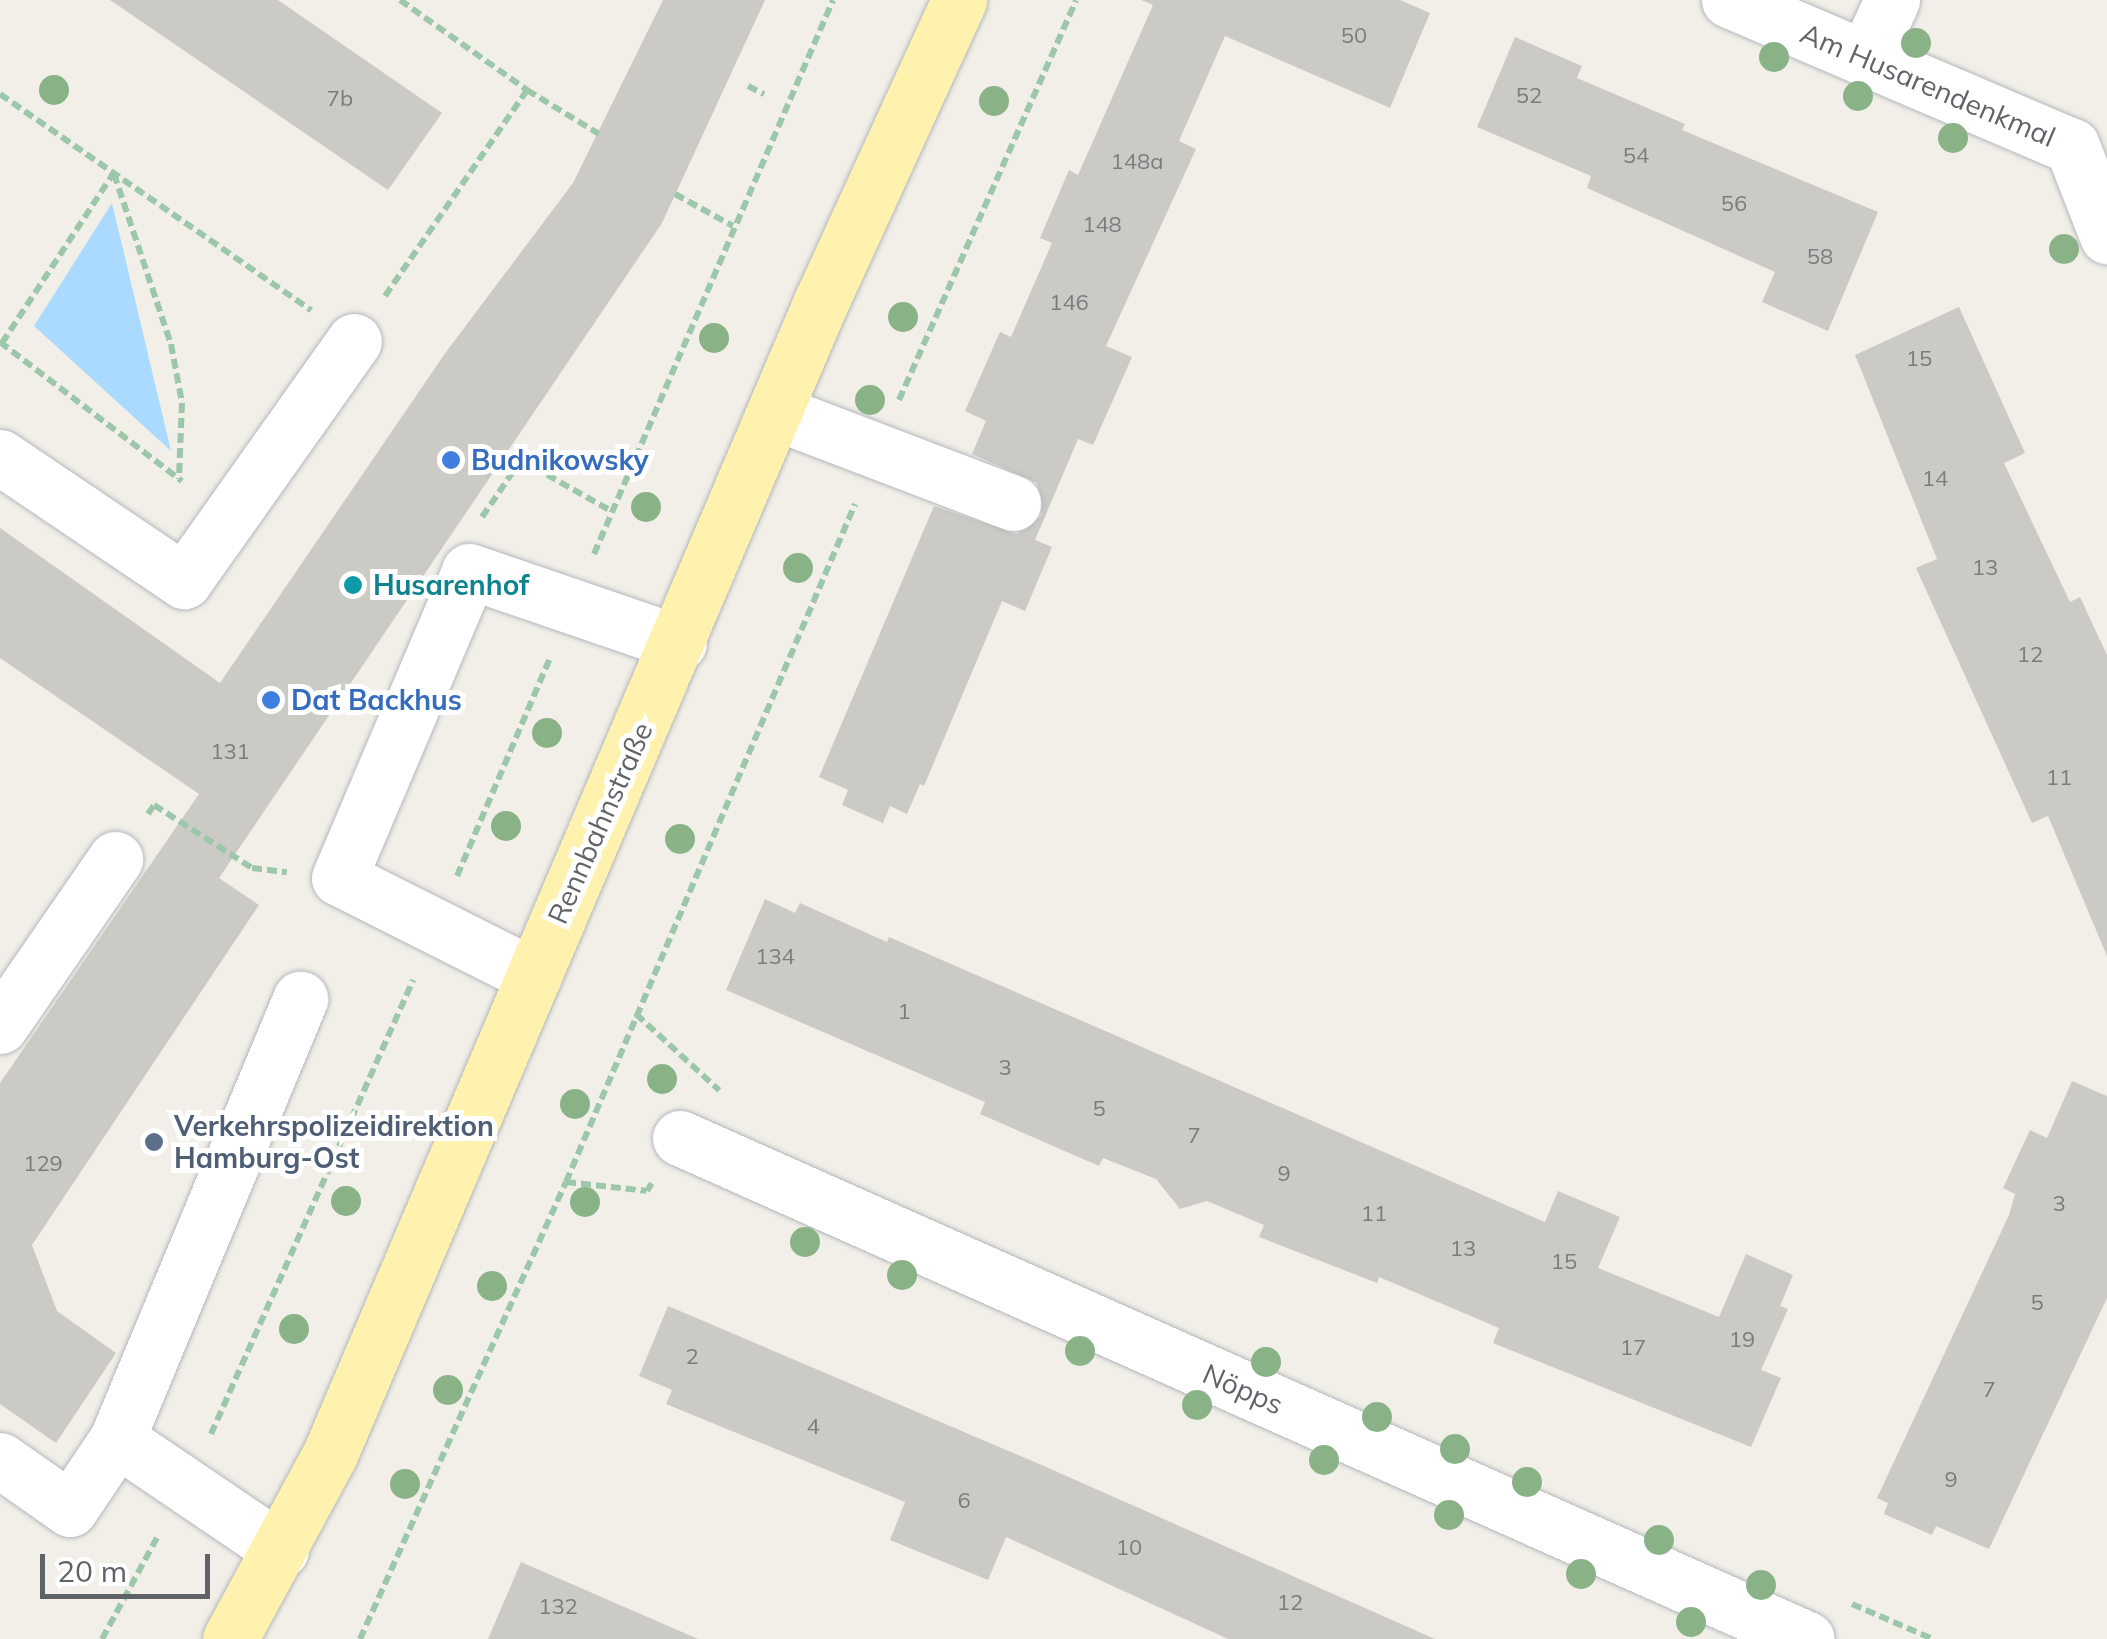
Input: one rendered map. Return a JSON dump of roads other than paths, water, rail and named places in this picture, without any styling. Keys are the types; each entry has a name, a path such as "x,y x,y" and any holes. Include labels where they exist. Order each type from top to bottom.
{"main road":[{"name":"Rennbahnstraße","path":"230,1639 330,1454 775,412 958,0"}],"street":[{"name":"Am Husarendenkmal","path":"1730,0 1865,59 2090,139"},
{"path":"1865,59 1892,0"},
{"path":"2090,139 2107,236"},
{"path":"0,457 184,581 354,340"},
{"path":"775,412 1013,503"},
{"path":"534,976 339,878 469,570 679,643"},
{"path":"0,1026 115,860"},
{"path":"0,1460 70,1509 117,1438 300,999"},
{"name":"Nöpps","path":"680,1138 1807,1639"},
{"path":"117,1438 281,1550"}],"water":[{"path":"112,203 171,451 34,326"}],"place":[{"name":"Budnikowsky","path":"451,460"},
{"name":"Husarenhof","path":"353,585"},
{"name":"Dat Backhus","path":"271,700"},
{"name":"Verkehrspolizeidirektion Hamburg-Ost","path":"154,1142"}]}
